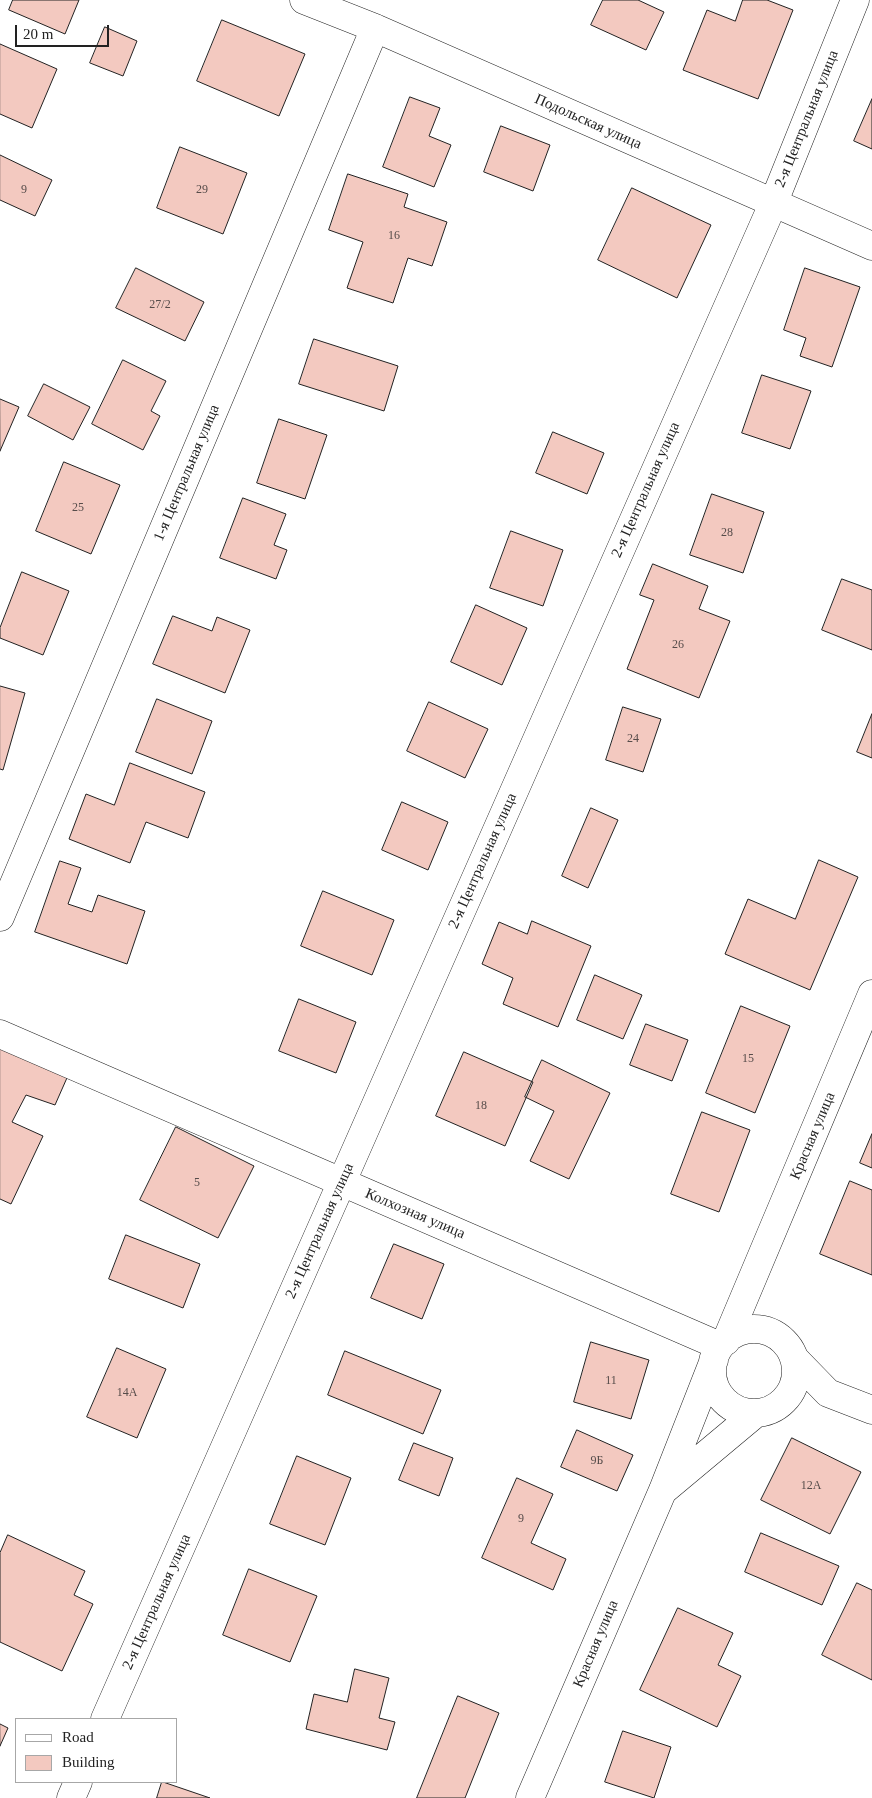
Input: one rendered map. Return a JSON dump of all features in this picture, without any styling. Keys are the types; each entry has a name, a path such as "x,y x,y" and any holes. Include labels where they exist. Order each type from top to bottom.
{"street":[{"name":"Подольская улица","path":"304,0 375,28 872,246"},
{"name":"2-я Центральная улица","path":"106,1718 773,204 855,0"},
{"name":"1-я Центральная улица","path":"0,917 375,28"},
{"name":"Красная улица","path":"530,1798 663,1490 720,1349 754,1277 872,994"},
{"name":"Колхозная улица","path":"0,1034 720,1349"},
{"name":"Красная улица","path":"754,1277 753,1306 761,1329"},
{"path":"828,1393 784,1401 771,1409 756,1413 740,1410 727,1402 718,1390 712,1376 720,1349 731,1336 745,1330 761,1329 775,1334 787,1344 794,1358 828,1393 872,1410"},
{"path":"784,1401 792,1388 796,1373 794,1358"},
{"name":"Красная улица","path":"663,1490 756,1413"},
{"path":"71,1798 78,1783"}],"building":[{"path":"13,0 79,0 65,34 9,10"},
{"path":"603,0 638,0 664,12 646,50 591,25"},
{"path":"743,0 767,0 793,10 758,99 683,70 707,10 735,21"},
{"path":"222,20 305,54 279,116 197,81"},
{"path":"105,27 137,41 123,76 90,63"},
{"path":"0,44 57,69 32,128 0,114"},
{"path":"410,97 440,108 429,136 451,145 434,187 383,167"},
{"path":"872,99 872,149 854,141"},
{"path":"501,126 550,145 533,191 484,172"},
{"path":"180,147 247,173 223,234 157,208"},
{"path":"0,155 52,180 35,216 0,200"},
{"path":"348,174 408,194 404,207 447,222 432,266 408,258 393,303 347,288 363,242 329,230"},
{"path":"632,188 711,225 677,298 598,260"},
{"path":"136,268 204,302 185,341 116,308"},
{"path":"805,268 860,287 832,367 800,356 806,338 784,330"},
{"path":"314,339 398,366 384,411 299,384"},
{"path":"123,360 166,381 151,411 160,416 143,450 92,424"},
{"path":"762,375 811,391 790,449 742,433"},
{"path":"44,384 90,407 73,440 28,416"},
{"path":"0,399 19,407 0,451"},
{"path":"279,419 327,435 305,499 257,483"},
{"path":"553,432 604,453 587,494 536,473"},
{"path":"64,462 120,485 91,554 36,531"},
{"path":"712,494 764,512 743,573 690,555"},
{"path":"243,498 286,514 274,545 287,550 276,579 220,558"},
{"path":"511,531 563,550 543,606 490,588"},
{"path":"653,564 708,586 699,609 730,621 699,698 627,669 654,600 640,595"},
{"path":"22,572 69,591 43,655 0,638 0,628"},
{"path":"842,579 872,590 872,650 822,630"},
{"path":"476,605 527,628 502,685 451,662"},
{"path":"173,616 212,631 217,617 250,630 225,693 153,664"},
{"path":"0,686 25,693 3,770 0,769"},
{"path":"157,699 212,721 192,774 136,752"},
{"path":"429,702 488,729 465,778 407,751"},
{"path":"623,707 661,719 643,772 606,760"},
{"path":"872,714 872,758 857,752"},
{"path":"130,763 205,792 188,838 146,822 130,863 69,839 86,794 114,805"},
{"path":"402,802 448,822 428,870 382,850"},
{"path":"591,808 618,820 588,888 562,876"},
{"path":"819,860 858,877 810,990 725,954 748,899 795,919"},
{"path":"60,861 81,868 68,904 92,912 98,895 145,911 127,964 35,932"},
{"path":"323,891 394,920 372,975 301,946"},
{"path":"532,921 591,946 558,1027 503,1004 513,978 482,964 499,922 527,934"},
{"path":"595,975 642,995 623,1039 577,1020"},
{"path":"299,999 356,1022 336,1073 279,1051"},
{"path":"741,1006 790,1026 755,1113 706,1093"},
{"path":"646,1024 688,1040 672,1081 630,1065"},
{"path":"0,1044 70,1071 55,1105 26,1095 12,1122 43,1136 11,1204 0,1199"},
{"path":"464,1052 533,1082 505,1146 436,1116"},
{"path":"542,1060 610,1093 569,1179 530,1161 554,1111 525,1097"},
{"path":"702,1112 750,1130 719,1212 671,1194"},
{"path":"176,1127 254,1166 218,1238 140,1200"},
{"path":"872,1134 872,1168 860,1163"},
{"path":"850,1181 872,1190 872,1275 820,1254"},
{"path":"126,1235 200,1264 183,1308 109,1279"},
{"path":"394,1244 444,1264 422,1319 371,1298"},
{"path":"591,1342 649,1360 631,1419 574,1402"},
{"path":"117,1348 166,1369 137,1438 87,1417"},
{"path":"345,1351 441,1390 423,1434 328,1395"},
{"path":"577,1430 633,1455 617,1491 561,1467"},
{"path":"792,1438 861,1472 830,1534 761,1500"},
{"path":"414,1443 453,1458 439,1496 399,1480"},
{"path":"297,1456 351,1478 325,1545 270,1524"},
{"path":"517,1478 553,1494 531,1543 566,1559 553,1590 482,1558"},
{"path":"761,1533 839,1566 822,1605 745,1572"},
{"path":"8,1535 85,1571 74,1595 93,1604 62,1671 0,1642 0,1553"},
{"path":"249,1569 317,1596 290,1662 223,1635"},
{"path":"857,1583 872,1590 872,1680 822,1655"},
{"path":"678,1608 733,1633 718,1665 741,1676 717,1727 640,1690"},
{"path":"355,1669 389,1678 379,1718 395,1722 387,1750 306,1729 314,1694 347,1702"},
{"path":"458,1696 499,1713 465,1798 417,1798"},
{"path":"0,1724 8,1728 0,1746"},
{"path":"623,1731 671,1747 654,1798 605,1782"},
{"path":"162,1783 166,1783 210,1798 157,1798"}]}
